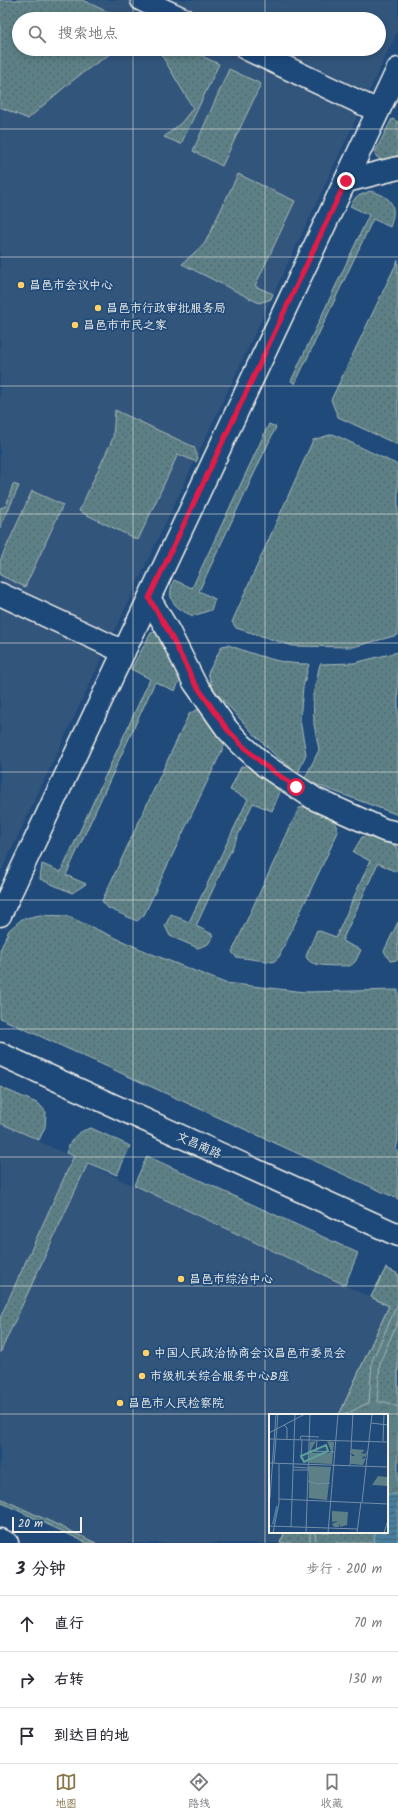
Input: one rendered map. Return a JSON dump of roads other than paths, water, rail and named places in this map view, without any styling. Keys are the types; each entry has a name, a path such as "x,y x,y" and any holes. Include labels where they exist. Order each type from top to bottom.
{"street":[{"path":"142,0 168,12"},
{"path":"262,56 378,111"},
{"path":"0,915 398,69"},
{"path":"346,181 398,168"},
{"path":"0,594 124,652"},
{"path":"149,598 169,632 194,682 227,729 241,744 264,765 315,799 384,830 398,833"},
{"name":"文昌南路","path":"0,1054 398,1235"},
{"path":"0,1540 7,1543"}],"place":[{"name":"昌邑市会议中心","path":"21,285"},
{"name":"昌邑市行政审批服务局","path":"98,308"},
{"name":"昌邑市市民之家","path":"75,325"},
{"name":"昌邑市综治中心","path":"181,1279"},
{"name":"中国人民政治协商会议昌邑市委员会","path":"146,1353"},
{"name":"市级机关综合服务中心B座","path":"142,1376"},
{"name":"昌邑市人民检察院","path":"120,1403"}]}
